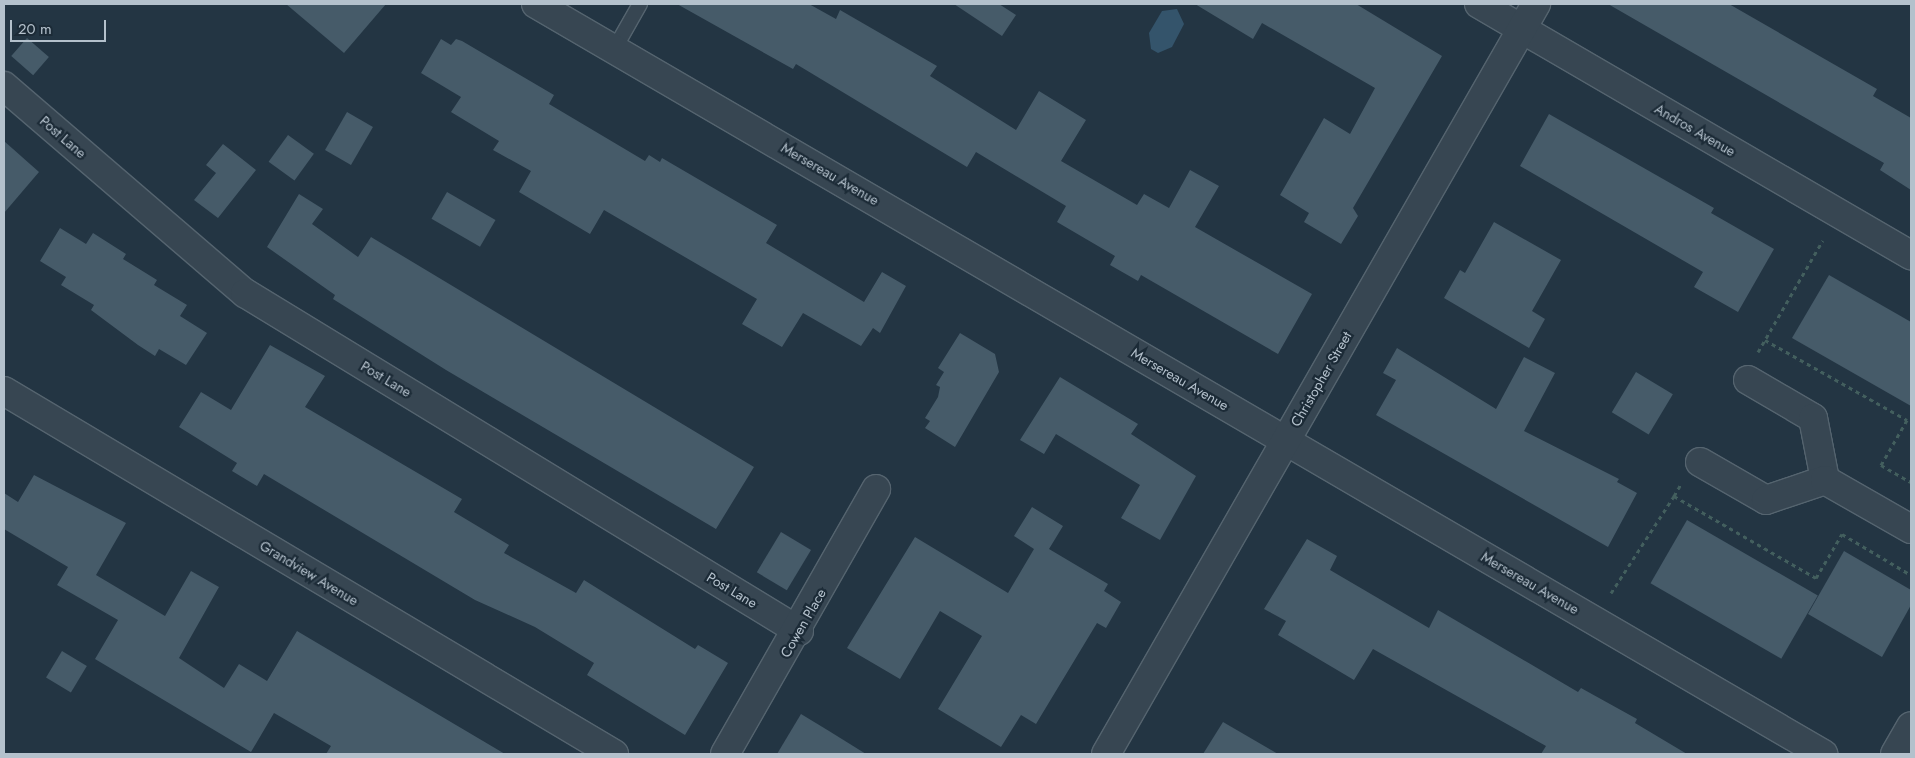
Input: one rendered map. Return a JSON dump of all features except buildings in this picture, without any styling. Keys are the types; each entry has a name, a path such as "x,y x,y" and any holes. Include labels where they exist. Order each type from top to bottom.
{"street":[{"name":"Mersereau Avenue","path":"536,4 615,48 1823,754"},
{"name":"Andros Avenue","path":"1479,4 1911,255"},
{"name":"Christopher Street","path":"1106,754 1285,440 1523,30 1536,4"},
{"name":"Post Lane","path":"4,86 245,293 799,630"},
{"path":"1752,367 1813,418 1825,480"},
{"name":"Grandview Avenue","path":"4,391 614,754"},
{"path":"1700,462 1766,500 1825,480 1911,529"},
{"name":"Cowen Place","path":"725,754 799,630 876,489"},
{"path":"1895,754 1911,726"}],"lane":[{"path":"615,48 640,4"}],"path":[{"path":"1752,367 1765,340 1823,240"},
{"path":"1765,340 1907,420 1881,465 1911,482"},
{"path":"1611,593 1674,496 1816,578 1842,534 1911,575"}],"water":[{"path":"1177,9 1184,24 1172,47 1158,53 1151,49 1149,33 1162,11"}]}
